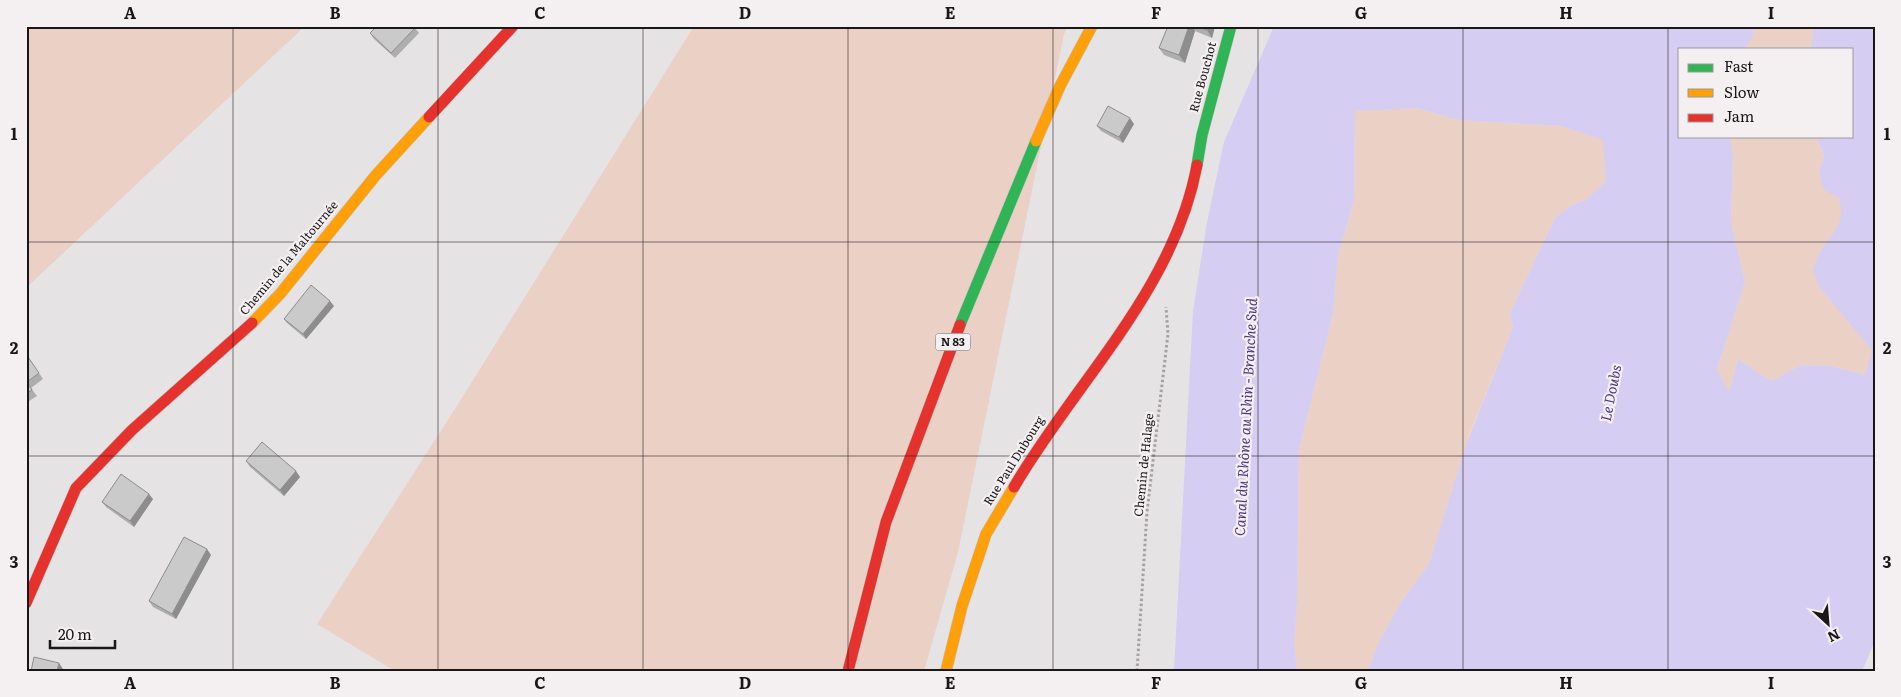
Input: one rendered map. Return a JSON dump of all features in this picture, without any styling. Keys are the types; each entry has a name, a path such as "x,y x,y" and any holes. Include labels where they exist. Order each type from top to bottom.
{"street":[{"name":"Chemin de la Maltournée","path":"26,603 76,488 132,430 239,337 280,294 376,175 513,26"},
{"name":"N 83","path":"848,671 886,522 974,285 1060,86 1092,26"},
{"name":"Rue Bouchot","path":"1164,261 1192,190 1202,136 1231,26"},
{"name":"Rue Paul Dubourg","path":"946,671 962,606 986,534 1038,446 1112,348 1164,261"}],"path":[{"name":"Chemin de Halage","path":"1138,671 1147,512 1168,334 1166,298"}],"shaded area":[{"path":"26,26 305,26 26,288"},
{"path":"694,26 1068,26 1064,34 958,552 924,671 395,671 317,624 460,401"},
{"path":"1754,26 1814,26 1812,48 1746,48 1753,36"},
{"path":"1416,108 1460,120 1561,126 1604,140 1606,181 1587,199 1570,206 1555,218 1510,313 1513,327 1470,433 1429,564 1400,603 1379,642 1368,671 1297,671 1294,644 1297,602 1299,449 1333,314 1338,255 1354,200 1355,111"},
{"path":"1730,138 1817,138 1824,156 1819,172 1839,198 1843,210 1842,221 1819,253 1820,288 1873,350 1865,375 1832,366 1801,365 1771,381 1738,359 1729,393 1717,369 1745,282 1731,223 1733,155"}],"water":[{"path":"1274,26 1754,26 1753,36 1746,48 1678,48 1678,138 1730,138 1733,155 1731,223 1745,282 1717,369 1729,392 1738,359 1771,381 1801,365 1832,366 1865,375 1872,350 1820,288 1813,271 1820,252 1837,227 1841,215 1839,198 1823,189 1819,172 1824,156 1817,138 1854,138 1854,48 1811,48 1814,26 1875,26 1875,641 1862,671 1368,671 1379,642 1400,603 1429,564 1467,442 1513,327 1510,313 1555,218 1570,206 1587,199 1606,181 1603,140 1561,126 1460,120 1416,108 1355,111 1354,200 1338,255 1333,314 1299,449 1297,603 1294,644 1297,671 1174,671 1193,311 1207,222 1224,142"}],"building":[{"path":"377,26 414,26 415,28 391,53 370,33"},
{"path":"1168,26 1189,26 1179,55 1159,48"},
{"path":"1196,26 1208,26 1207,30"},
{"path":"1108,106 1130,118 1119,137 1097,126"},
{"path":"311,285 330,301 303,334 284,319"},
{"path":"26,354 39,373 27,382 32,390 26,394"},
{"path":"262,442 296,471 280,490 246,461"},
{"path":"121,474 149,494 130,521 102,502"},
{"path":"184,537 207,549 172,614 149,601"},
{"path":"34,657 59,663 57,671 31,671"}],"traffic: fast":[{"path":"1197,165 1202,135 1231,26"},
{"path":"960,325 1036,141"}],"traffic: slow":[{"path":"1036,141 1060,86 1092,26"},
{"path":"252,323 280,294 376,175 429,117"},
{"path":"946,671 962,606 986,534 1014,487"}],"traffic: jam":[{"path":"429,117 513,26"},
{"path":"1014,487 1145,294 1167,253 1185,210 1197,165"},
{"path":"26,603 76,488 132,430 252,323"},
{"path":"848,671 886,522 960,325"}],"water label":[{"name":"Le Doubs","path":"1611,393"},
{"name":"Canal du Rhône au Rhin - Branche Sud","path":"1246,417"}]}
